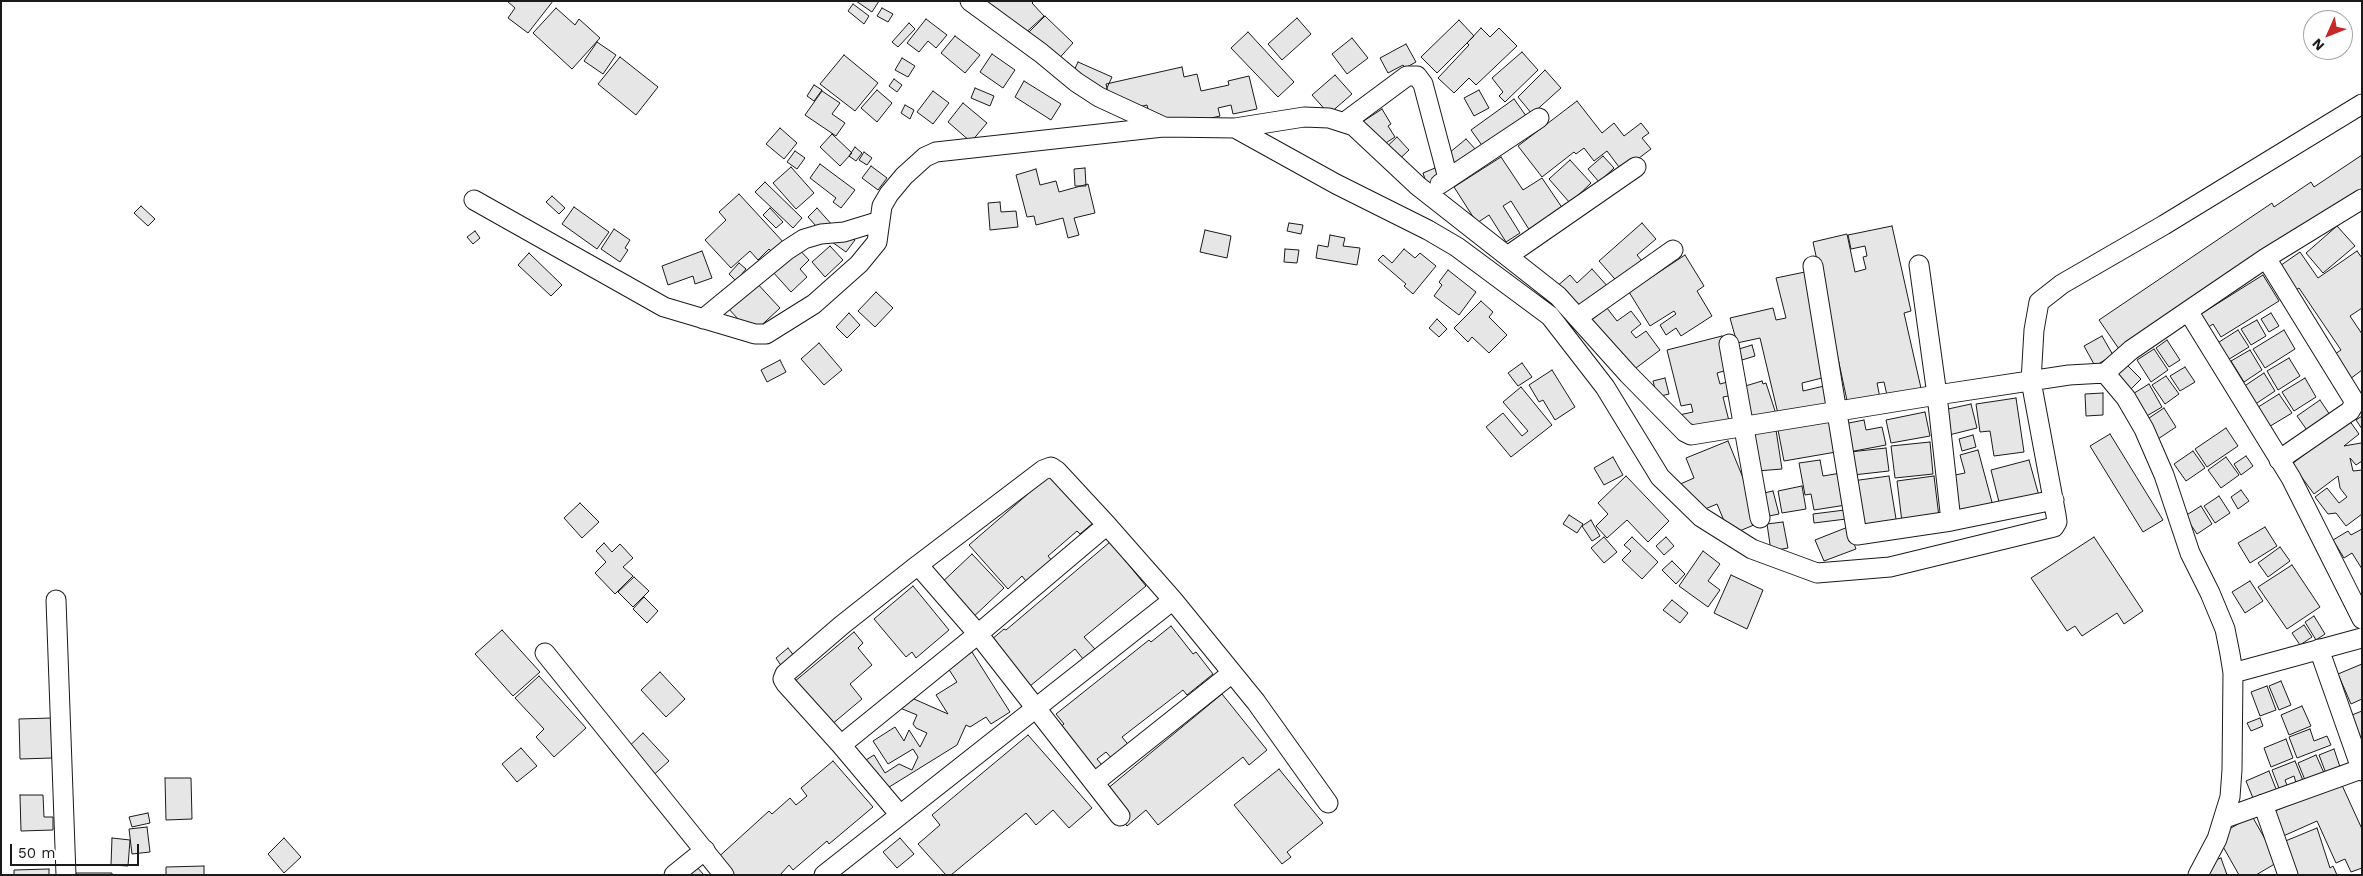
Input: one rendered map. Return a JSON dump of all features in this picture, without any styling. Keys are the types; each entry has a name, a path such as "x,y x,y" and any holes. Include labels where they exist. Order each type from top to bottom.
{"street":[{"path":"970,1 1041,52 1076,82 1099,96 1164,127"},
{"path":"1345,122 1407,76 1417,76 1423,84 1448,178"},
{"path":"1235,128 1336,184 1457,247 1550,316 1604,387 1660,477 1701,517 1752,549 1817,573 1890,567 2054,527 2057,522 2054,500 2031,381 2036,311 2043,297 2362,104"},
{"path":"474,200 664,307 755,334 766,334 773,332 814,304 859,264 877,242 882,206 894,186 926,157 936,152 1164,127 1235,128 1304,117 1329,118 1345,122 1362,132 1426,193 1558,296 1628,374 1685,432 1697,434 1938,395 2105,372 2131,350 2266,258 2360,204"},
{"path":"1426,193 1539,118"},
{"path":"1509,256 1636,167"},
{"path":"703,319 787,250 804,239 821,234 844,232 880,221"},
{"path":"1578,317 1673,250"},
{"path":"2266,258 2353,399 2354,404 2350,411 2279,460"},
{"path":"1919,264 1938,395 1951,521"},
{"path":"1813,266 1858,535 1951,521 2054,500"},
{"path":"2188,311 2291,478 2362,619"},
{"path":"1729,344 1760,518"},
{"path":"2105,372 2126,398 2144,429 2164,475 2190,553 2225,629 2233,674 2230,797 2225,818 2198,875"},
{"path":"900,815 786,684 783,679 785,674 842,625 918,565 1043,470 1051,467 1107,525 1173,600 1256,702 1328,803"},
{"path":"841,745 978,634 1107,525"},
{"path":"918,565 978,634 1120,816"},
{"path":"56,600 66,875"},
{"path":"824,875 1173,600"},
{"path":"2233,674 2362,638"},
{"path":"2225,818 2361,770 2320,649"},
{"path":"545,653 724,875"},
{"path":"1095,782 1232,673"},
{"path":"2263,804 2288,875"},
{"path":"674,875 705,850"}],"building":[{"path":"507,1 553,1 528,33 508,18 515,8"},
{"path":"856,1 879,1 872,12"},
{"path":"987,1 1034,1 1032,3 1044,16 1020,38"},
{"path":"853,4 869,16 864,24 848,11"},
{"path":"556,8 575,25 579,19 600,38 572,69 533,33"},
{"path":"882,8 893,14 888,22 877,16"},
{"path":"1045,16 1073,43 1054,64 1025,36"},
{"path":"1297,18 1311,34 1282,60 1268,44"},
{"path":"926,19 947,35 936,48 928,41 919,52 907,43"},
{"path":"1459,20 1474,36 1437,73 1421,57"},
{"path":"909,23 915,29 898,47 892,42"},
{"path":"1481,28 1490,37 1499,28 1517,46 1476,85 1469,78 1454,93 1438,78 1469,45 1467,43"},
{"path":"1248,32 1294,82 1278,97 1231,48"},
{"path":"955,36 980,55 965,73 941,53"},
{"path":"1352,38 1368,58 1347,74 1332,54"},
{"path":"597,42 616,55 603,74 584,61"},
{"path":"1406,44 1416,62 1405,68 1403,65 1388,73 1380,58"},
{"path":"1522,52 1538,70 1505,102 1499,96 1503,92 1492,78"},
{"path":"992,54 1015,70 1003,88 980,72"},
{"path":"844,55 878,83 855,111 820,84"},
{"path":"620,57 658,87 636,115 598,84"},
{"path":"902,58 915,66 908,77 895,70"},
{"path":"1078,62 1112,77 1100,103 1067,86"},
{"path":"1182,67 1184,77 1197,74 1201,91 1229,85 1228,81 1249,76 1257,109 1233,114 1231,105 1218,108 1220,116 1153,131 1147,105 1113,113 1106,84"},
{"path":"1545,70 1561,88 1532,114 1518,97"},
{"path":"1335,75 1352,94 1329,114 1312,95"},
{"path":"894,79 902,85 897,92 889,86"},
{"path":"1024,81 1061,104 1051,120 1015,97"},
{"path":"814,85 822,90 814,101 807,96"},
{"path":"975,88 994,96 990,106 971,98"},
{"path":"877,90 892,103 877,122 861,108"},
{"path":"1479,90 1489,108 1474,116 1464,98"},
{"path":"822,91 840,103 832,114 845,123 836,136 805,115"},
{"path":"933,91 949,103 933,124 917,112"},
{"path":"1514,99 1529,120 1486,151 1471,130"},
{"path":"1577,101 1602,133 1614,123 1624,136 1641,123 1649,133 1642,138 1651,149 1622,171 1607,151 1594,161 1584,148 1576,154 1574,152 1542,177 1518,146"},
{"path":"963,103 987,123 971,142 948,122"},
{"path":"905,105 914,110 910,119 901,113"},
{"path":"1382,109 1391,124 1388,126 1395,137 1375,150 1356,126"},
{"path":"780,128 797,143 784,159 766,144"},
{"path":"832,134 852,153 840,166 820,147"},
{"path":"1397,137 1409,150 1392,166 1380,153"},
{"path":"1466,139 1478,152 1456,172 1443,158"},
{"path":"855,147 862,153 856,161 849,156"},
{"path":"795,151 805,158 797,169 787,162"},
{"path":"864,152 872,158 867,165 859,160"},
{"path":"2362,155 2362,191 2119,349 2099,320 2272,203 2274,207 2311,182 2314,187"},
{"path":"1603,156 1614,168 1599,182 1588,169"},
{"path":"1501,157 1523,190 1542,178 1563,209 1530,231 1511,201 1503,206 1520,233 1506,242 1489,215 1477,223 1454,187"},
{"path":"1570,160 1591,183 1570,203 1549,179"},
{"path":"820,164 855,190 841,208 833,202 836,198 810,178"},
{"path":"871,166 887,178 878,190 862,178"},
{"path":"791,167 814,193 796,209 773,183"},
{"path":"1085,168 1086,186 1075,186 1074,169"},
{"path":"1435,168 1439,180 1427,185 1423,173"},
{"path":"1036,169 1040,185 1056,181 1059,192 1088,184 1095,213 1074,218 1079,235 1068,238 1063,218 1036,225 1034,216 1027,217 1016,175"},
{"path":"765,182 802,218 793,228 755,192"},
{"path":"739,194 785,244 774,254 769,249 758,260 750,251 731,268 705,240 726,220 719,212"},
{"path":"552,196 565,208 559,214 546,202"},
{"path":"1000,202 1001,212 1016,211 1018,227 990,230 988,203"},
{"path":"141,206 155,219 148,226 134,213"},
{"path":"574,207 609,232 597,249 562,224"},
{"path":"770,208 783,222 776,228 763,215"},
{"path":"817,208 833,226 824,235 808,217"},
{"path":"1289,223 1303,225 1301,234 1287,231"},
{"path":"1642,223 1656,239 1637,255 1642,261 1621,286 1599,261"},
{"path":"1892,226 1911,311 1904,313 1923,397 1889,404 1884,382 1877,383 1880,398 1848,405 1813,242 1847,234 1855,272 1866,269 1863,257 1867,256 1865,246 1851,249 1848,235"},
{"path":"2337,226 2355,246 2323,273 2306,253"},
{"path":"614,229 630,240 625,248 628,250 620,262 601,249"},
{"path":"841,230 855,240 846,252 832,242"},
{"path":"1205,230 1231,236 1227,258 1200,252"},
{"path":"475,231 480,238 473,244 467,237"},
{"path":"1330,235 1345,238 1343,246 1360,248 1357,265 1316,258 1318,245 1328,247"},
{"path":"830,246 843,260 825,277 812,262"},
{"path":"797,247 809,260 800,269 807,277 791,292 772,271"},
{"path":"1285,249 1299,250 1297,263 1284,262"},
{"path":"1404,249 1415,258 1420,253 1436,266 1413,294 1404,286 1406,284 1378,260 1383,255 1392,263"},
{"path":"702,251 712,278 695,284 693,276 668,285 662,266"},
{"path":"2357,251 2362,258 2362,308 2350,316 2362,334 2362,370 2346,382 2329,358 2341,350 2299,288 2290,294 2274,270 2300,252 2318,278"},
{"path":"529,253 562,285 551,296 518,265"},
{"path":"1685,255 1704,286 1697,291 1712,316 1681,336 1676,328 1666,335 1660,325 1676,314 1674,311 1650,326 1629,292"},
{"path":"739,263 746,269 736,281 729,274"},
{"path":"1592,269 1609,288 1580,314 1556,287 1570,275 1577,283"},
{"path":"1448,270 1476,292 1459,315 1434,296 1442,285 1439,282"},
{"path":"1805,272 1826,377 1802,383 1803,391 1824,386 1829,407 1779,418 1760,338 1737,343 1730,318 1773,308 1776,320 1786,318 1776,278"},
{"path":"2263,275 2279,301 2221,337 2213,324 2204,330 2196,317"},
{"path":"754,280 780,308 752,334 726,306"},
{"path":"876,292 893,308 875,327 858,311"},
{"path":"1481,301 1493,312 1489,317 1507,335 1489,353 1472,337 1468,342 1454,328"},
{"path":"1607,308 1617,321 1631,311 1641,324 1631,332 1636,338 1646,331 1660,350 1624,377 1585,325"},
{"path":"849,313 860,325 847,338 836,327"},
{"path":"2271,313 2279,326 2269,332 2261,319"},
{"path":"1437,319 1447,329 1439,337 1429,328"},
{"path":"2257,320 2266,336 2251,345 2241,329"},
{"path":"2238,330 2249,347 2226,361 2216,344"},
{"path":"2284,330 2295,349 2265,368 2253,349"},
{"path":"1722,336 1731,369 1717,373 1720,384 1731,381 1734,395 1723,397 1729,421 1683,433 1679,415 1693,412 1691,404 1681,406 1667,350"},
{"path":"2102,336 2113,355 2095,366 2084,346"},
{"path":"2167,340 2180,360 2169,367 2156,348"},
{"path":"819,343 842,370 824,385 801,359"},
{"path":"1752,345 1755,356 1742,360 1739,349"},
{"path":"2154,349 2168,370 2151,382 2137,360"},
{"path":"2250,350 2262,370 2244,382 2231,361"},
{"path":"2289,358 2300,376 2278,390 2267,371"},
{"path":"780,360 786,372 767,382 761,370"},
{"path":"1522,363 1532,377 1518,386 1508,373"},
{"path":"2127,365 2141,379 2130,390 2116,376"},
{"path":"2185,367 2195,382 2180,391 2170,376"},
{"path":"1552,370 1575,407 1555,420 1543,400 1539,402 1529,385"},
{"path":"2264,373 2275,391 2254,405 2243,387"},
{"path":"2166,376 2179,394 2165,404 2152,385"},
{"path":"1665,378 1669,394 1657,397 1653,381"},
{"path":"2305,378 2316,397 2294,411 2282,392"},
{"path":"1762,381 1763,384 1766,383 1776,414 1752,421 1742,387"},
{"path":"2149,384 2162,407 2145,417 2131,395"},
{"path":"1521,387 1552,425 1511,457 1486,427 1503,413 1522,436 1528,431 1503,402"},
{"path":"2103,393 2103,415 2086,416 2085,394"},
{"path":"2279,394 2292,413 2267,428 2255,409"},
{"path":"2016,398 2024,452 1994,456 1990,431 1980,432 1976,404"},
{"path":"2320,400 2332,418 2309,433 2297,416"},
{"path":"1971,404 1977,428 1945,436 1939,411"},
{"path":"2164,408 2176,427 2158,439 2146,420"},
{"path":"1925,412 1930,436 1891,443 1886,420"},
{"path":"2362,416 2362,429 2356,420"},
{"path":"1864,420 1866,430 1882,427 1886,445 1849,452 1844,424"},
{"path":"2349,420 2359,434 2344,446 2362,444 2362,461 2356,465 2350,458 2353,471 2362,470 2362,514 2346,526 2336,513 2328,514 2315,497 2327,488 2339,503 2347,497 2340,488 2338,476 2314,494 2292,464"},
{"path":"1830,421 1836,452 1784,461 1778,430"},
{"path":"2226,428 2238,446 2207,467 2195,449"},
{"path":"1776,430 1782,469 1757,471 1752,434"},
{"path":"2110,434 2163,520 2143,532 2090,446"},
{"path":"1973,435 1976,447 1962,451 1959,439"},
{"path":"1728,441 1761,522 1730,535 1717,504 1691,515 1678,485 1694,478 1686,458"},
{"path":"1930,442 1933,474 1895,478 1891,446"},
{"path":"1886,448 1889,471 1853,475 1850,452"},
{"path":"1978,450 1993,506 1960,515 1950,476 1965,473 1960,455"},
{"path":"2193,451 2205,468 2186,481 2174,464"},
{"path":"2246,456 2253,466 2241,475 2234,464"},
{"path":"1613,457 1623,475 1604,485 1594,468"},
{"path":"2226,457 2239,475 2221,488 2208,470"},
{"path":"1820,460 1823,476 1841,473 1846,505 1814,510 1811,494 1805,495 1799,463"},
{"path":"2029,460 2039,496 2000,506 1991,470"},
{"path":"1051,474 1093,523 1080,534 1077,531 1048,556 1054,563 1029,585 1022,576 1008,589 969,545"},
{"path":"1626,476 1669,521 1648,542 1627,520 1607,538 1596,526 1608,514 1598,503"},
{"path":"1889,476 1897,525 1860,531 1852,481"},
{"path":"1934,476 1939,517 1902,522 1897,481"},
{"path":"1802,486 1806,509 1782,513 1778,491"},
{"path":"2241,490 2249,501 2238,509 2231,497"},
{"path":"1773,491 1779,514 1769,516 1764,493"},
{"path":"2219,496 2230,513 2215,523 2204,506"},
{"path":"580,503 599,522 582,538 564,518"},
{"path":"2201,506 2212,524 2197,534 2185,516"},
{"path":"1845,510 1846,519 1814,523 1813,514"},
{"path":"1569,515 1583,524 1577,533 1563,524"},
{"path":"1591,520 1600,536 1592,541 1582,526"},
{"path":"1783,522 1788,548 1771,551 1767,524"},
{"path":"1848,527 1856,549 1824,561 1815,540"},
{"path":"2265,527 2277,546 2250,563 2238,543"},
{"path":"2362,529 2362,569 2352,553 2344,558 2333,540 2348,531 2351,535"},
{"path":"1604,537 1617,552 1604,563 1591,548"},
{"path":"1632,537 1658,562 1642,579 1622,560 1631,551 1624,545"},
{"path":"1666,537 1674,546 1664,555 1656,546"},
{"path":"2094,537 2143,611 2124,624 2117,613 2082,636 2075,626 2067,631 2031,578"},
{"path":"1110,542 1146,586 1084,637 1095,649 1083,659 1075,649 1024,691 985,645 1004,629 1006,630"},
{"path":"604,543 612,552 620,544 633,558 623,567 633,576 615,594 595,573 606,562 596,551"},
{"path":"2280,547 2290,561 2268,577 2258,563"},
{"path":"1703,551 1720,564 1708,581 1720,590 1708,607 1679,586"},
{"path":"972,554 1004,588 969,621 937,587"},
{"path":"1672,561 1685,574 1676,584 1662,570"},
{"path":"2292,565 2320,607 2287,629 2258,587"},
{"path":"1731,575 1763,590 1747,629 1714,613"},
{"path":"634,577 649,591 633,607 618,592"},
{"path":"2250,581 2263,601 2245,613 2232,592"},
{"path":"913,586 949,630 916,658 912,652 906,657 874,619"},
{"path":"644,597 658,611 647,623 633,609"},
{"path":"1672,600 1688,613 1680,623 1663,610"},
{"path":"2314,616 2325,634 2316,640 2305,622"},
{"path":"2304,625 2312,637 2300,645 2292,633"},
{"path":"1171,626 1193,654 1196,652 1213,674 1187,695 1183,690 1122,737 1131,748 1114,761 1106,752 1097,759 1107,771 1092,783 1052,734 1064,724 1056,714 1149,640 1151,642"},
{"path":"502,630 540,672 513,696 475,654"},
{"path":"854,632 863,643 858,648 872,665 850,684 862,699 831,725 794,682"},
{"path":"788,648 795,657 782,667 776,658"},
{"path":"972,652 1010,712 991,724 986,717 970,727 966,725 957,745 886,789 861,763 874,755 885,773 899,764 912,770 918,757 913,749 888,764 873,741 895,727 904,741 909,730 920,747 927,733 916,728 913,724 917,715 900,708 914,699 948,714 936,695 957,682 948,668"},
{"path":"2362,664 2362,699 2351,704 2338,674"},
{"path":"660,672 685,699 666,717 641,690"},
{"path":"539,676 586,728 554,757 536,737 544,729 515,698"},
{"path":"2281,681 2291,705 2279,710 2269,686"},
{"path":"2267,686 2276,710 2260,716 2251,692"},
{"path":"1222,694 1267,750 1249,765 1243,757 1158,825 1146,810 1127,826 1101,794"},
{"path":"2302,706 2311,726 2289,735 2281,715"},
{"path":"2362,711 2362,778 2337,721"},
{"path":"51,718 52,758 20,759 19,719"},
{"path":"2260,718 2263,726 2251,731 2247,723"},
{"path":"2310,729 2314,741 2327,736 2331,745 2297,758 2289,737"},
{"path":"643,733 669,761 648,780 623,752"},
{"path":"1028,735 1092,808 1069,828 1053,810 1036,825 1026,813 951,875 946,875 918,844 940,825 932,815"},
{"path":"2286,739 2293,758 2271,767 2264,748"},
{"path":"521,748 537,766 517,782 502,764"},
{"path":"2334,749 2341,770 2327,776 2319,755"},
{"path":"2316,755 2324,773 2305,780 2298,763"},
{"path":"833,761 873,807 829,844 827,841 793,870 789,865 780,875 725,875 714,861 769,811 772,814 790,798 796,805 807,796 801,788"},
{"path":"2295,761 2304,783 2297,786 2294,776 2285,780 2288,788 2280,791 2272,770"},
{"path":"1279,769 1323,823 1287,852 1291,857 1282,864 1234,805"},
{"path":"2269,771 2278,794 2255,803 2246,781"},
{"path":"165,778 191,778 192,819 166,820"},
{"path":"2341,783 2362,829 2362,868 2351,872 2345,859 2336,863 2317,821 2281,837 2270,813"},
{"path":"20,795 43,795 44,817 53,817 53,830 21,831"},
{"path":"148,813 150,823 132,827 129,817"},
{"path":"2252,816 2278,862 2256,875 2239,875 2217,836"},
{"path":"147,827 150,852 132,854 129,829"},
{"path":"2317,828 2330,868 2333,866 2337,875 2297,875 2283,842"},
{"path":"112,838 130,840 128,866 111,865"},
{"path":"284,838 301,857 284,873 268,854"},
{"path":"900,838 914,854 897,868 883,852"},
{"path":"2221,858 2227,875 2208,875 2204,864"},
{"path":"204,866 204,875 166,875 166,867"},
{"path":"696,866 704,875 687,875"},
{"path":"49,869 49,875 14,875 14,870"},
{"path":"76,873 112,873 112,875 77,875"}]}
